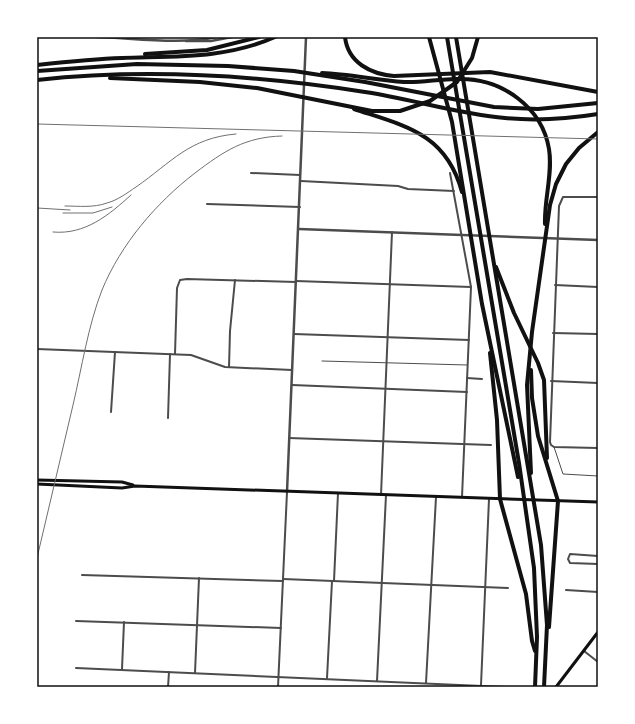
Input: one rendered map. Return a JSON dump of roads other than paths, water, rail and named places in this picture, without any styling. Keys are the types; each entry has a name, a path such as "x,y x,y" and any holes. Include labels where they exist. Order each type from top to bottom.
{"highway":[{"path":"37,65 207,50 259,37"},
{"path":"120,58 208,55 246,48 275,37"},
{"path":"346,37 350,52 356,61 367,69 380,74 394,76 490,72 598,92"},
{"path":"429,37 452,122 487,331 497,420 500,499 526,594 532,641 537,657"},
{"path":"447,37 523,496 536,591 537,657 535,687"},
{"path":"456,37 492,247 544,571 547,640"},
{"path":"84,76 227,84 272,90 383,111 400,111 430,101 456,82 468,64 477,37"},
{"path":"37,71 137,64 228,66 404,82 470,79 495,85 520,100 532,112 541,126 548,144 550,175 544,219 545,234"},
{"path":"294,71 365,82 494,107 538,109 598,103"},
{"path":"37,80 84,76 200,75 309,84 367,92 505,118 553,118 598,114"},
{"path":"335,103 404,125 424,135 445,155 458,176 466,205"},
{"path":"532,493 527,419 527,385 543,244 556,184 566,164 579,148 596,134"},
{"path":"494,260 514,313 527,338 541,371 545,389 547,464"},
{"path":"487,331 523,496"},
{"path":"530,356 534,415 538,436 558,501 551,611 547,640 544,687"}],"main road":[{"path":"37,480 122,482 135,486"},
{"path":"37,484 122,488 135,486 598,502"},
{"path":"556,687 598,632"}],"street":[{"path":"98,37 203,42 232,37"},
{"path":"176,40 200,40 216,37"},
{"path":"278,687 300,207 306,37"},
{"path":"251,173 301,175"},
{"path":"450,173 471,287 462,498"},
{"path":"301,181 398,186 408,189 454,191"},
{"path":"598,197 563,197 559,206 551,381 551,445 598,448"},
{"path":"207,204 300,207"},
{"path":"299,229 598,240"},
{"path":"381,495 392,232"},
{"path":"175,354 177,288 180,280 234,280 471,287"},
{"path":"229,367 230,324 234,280"},
{"path":"555,285 598,287"},
{"path":"553,333 598,334"},
{"path":"294,334 469,340"},
{"path":"37,349 191,355 229,367 292,370"},
{"path":"111,412 115,352"},
{"path":"168,418 170,354"},
{"path":"467,378 482,379"},
{"path":"551,381 598,383"},
{"path":"292,385 466,392"},
{"path":"289,438 491,445"},
{"path":"327,678 338,493"},
{"path":"378,681 386,495"},
{"path":"426,683 436,497"},
{"path":"481,686 489,499"},
{"path":"598,556 570,554 568,559 570,563 598,564"},
{"path":"82,575 333,581 508,588"},
{"path":"195,673 199,578"},
{"path":"566,590 598,592"},
{"path":"76,620 281,628"},
{"path":"122,670 124,622"},
{"path":"584,651 598,662"},
{"path":"76,668 504,687"},
{"path":"168,687 169,672"}],"lane":[{"path":"322,361 468,365"},
{"path":"554,446 563,474 598,476"}],"railway":[{"path":"37,124 598,139"},
{"path":"65,206 96,206 115,200 136,187 171,160 193,146 220,136 236,134"},
{"path":"37,558 93,318 102,290 119,257 129,241 153,211 195,173 216,158 246,142 282,136"},
{"path":"53,232 65,232 86,227 114,210 131,195"},
{"path":"63,213 93,213 112,207"},
{"path":"37,208 70,210"}]}
